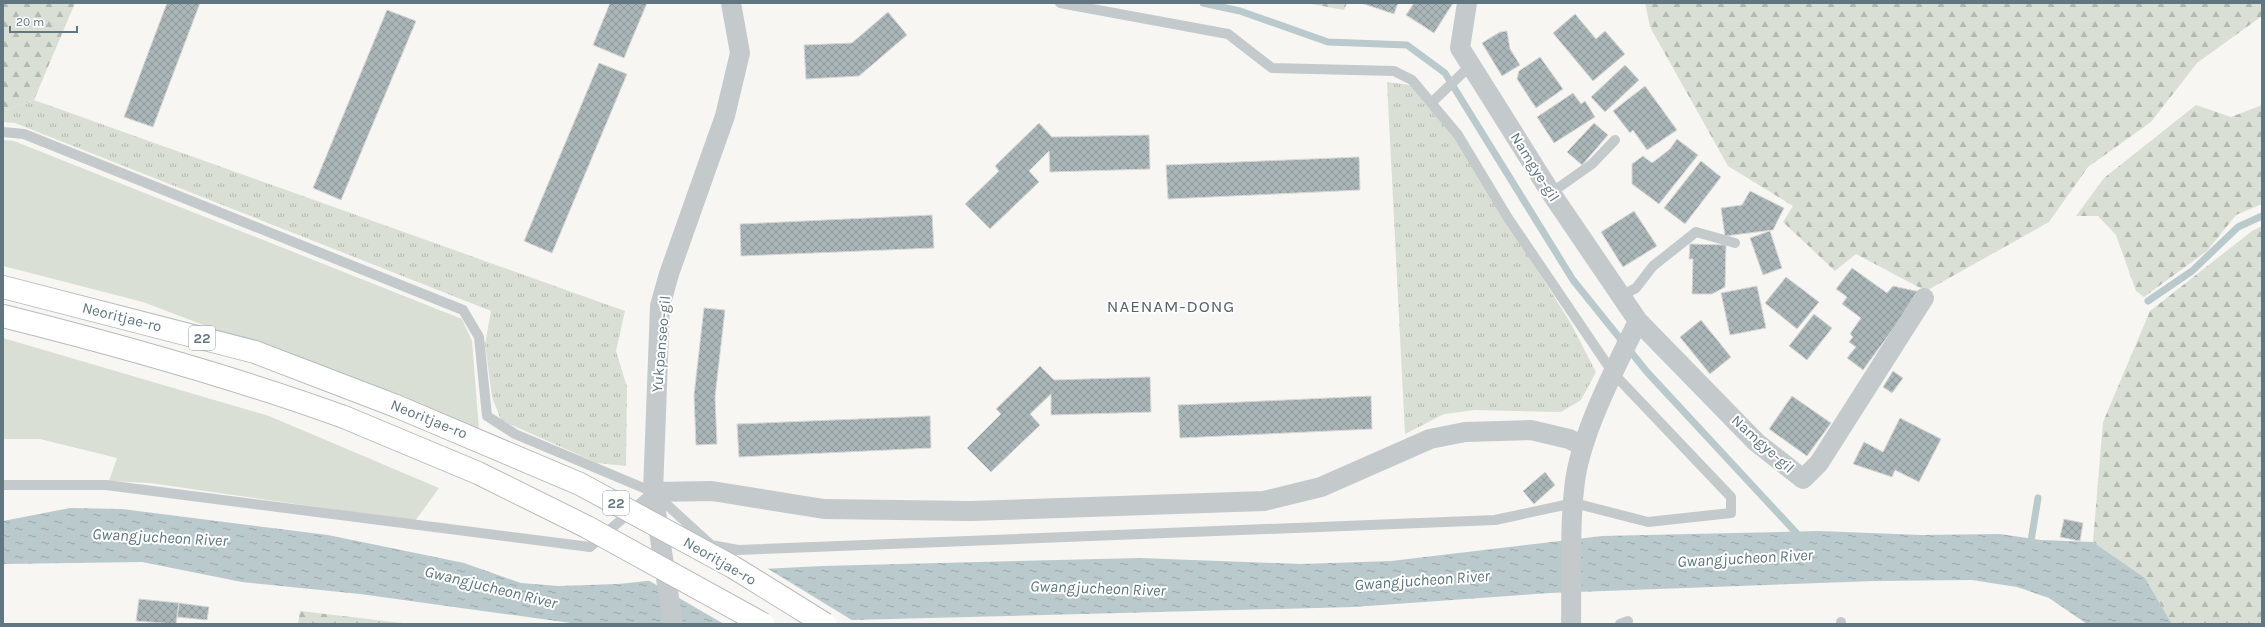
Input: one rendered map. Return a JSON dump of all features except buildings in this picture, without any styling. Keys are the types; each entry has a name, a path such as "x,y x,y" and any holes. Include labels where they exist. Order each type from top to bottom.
{"highway":[{"name":"Neoritjae-ro","path":"3,287 256,352 396,406 580,484 733,567 825,624"},
{"name":"Neoritjae-ro","path":"3,316 93,338 260,387 344,417 478,473 587,527 763,624"}],"street":[{"name":"Yukpanseo-gil","path":"673,624 653,492 660,306 668,274 725,116 740,52 731,3"},
{"name":"Namgye-gil","path":"1467,3 1460,48 1465,71 1621,296 1636,326 1756,442 1803,479 1819,463 1924,298"},
{"path":"1570,624 1575,481 1583,446 1616,367 1636,326"},
{"path":"653,492 712,491 824,509 972,511 1264,500 1320,487 1430,439 1465,432 1531,430 1569,439 1583,446"}],"lane":[{"path":"3,132 24,134 463,310 478,337 487,416 514,434 653,492 711,545 738,550 1495,520 1574,509 1648,522 1731,513 1731,497 1616,367 1508,218 1458,135 1433,101 1412,80 1394,71 1272,68 1228,34 1060,3"},
{"path":"1433,101 1465,71"},
{"path":"1551,193 1592,164 1615,140"},
{"path":"1621,296 1636,288 1654,266 1696,232 1735,243"},
{"path":"3,485 106,485 590,547 653,492"}],"green space":[{"path":"3,3 75,3 34,100 3,111"},
{"path":"1306,3 1347,3 1344,10"},
{"path":"1645,3 2262,3 2262,16 2197,63 2151,122 2088,167 2049,222 1926,291 1856,254 1835,271 1783,222 1793,206 1728,166 1650,27"},
{"path":"1387,82 1410,85 1455,139 1570,322 1596,372 1581,400 1561,412 1475,410 1444,414 1405,434"},
{"path":"34,100 625,311 616,351 627,387 626,466 597,463 501,420 492,397 485,344 491,311 15,123 3,122 3,111"},
{"path":"2196,105 2231,117 2262,105 2262,204 2236,215 2207,251 2144,297 2136,291 2116,235 2098,216 2076,216 2104,178"},
{"path":"3,140 14,141 462,319 472,341 479,430 143,302 3,266"},
{"path":"2262,226 2262,624 2172,624 2145,578 2093,542 2103,422 2150,311 2252,231"},
{"path":"3,338 269,416 439,488 415,521 150,483 109,481 117,458 40,439 3,439"},
{"path":"300,611 411,624 298,624"}],"water":[{"name":"Gwangjucheon River","path":"70,508 122,509 328,535 464,563 521,583 558,586 618,584 761,569 822,566 1140,558 1301,564 1391,561 1602,536 1819,531 1922,535 2000,534 2041,540 2093,542 2145,578 2172,624 2087,624 2049,598 2017,587 1972,580 1875,581 1550,593 1353,607 698,624 578,624 360,594 242,582 142,562 3,564 3,521"}],"pier":[{"path":"765,567 855,622 724,624 646,579"}],"waterway":[{"name":"Gwangjucheon River","path":"1203,3 1240,11 1328,42 1407,45 1445,73 1573,280 1647,372 1801,538"},
{"path":"2148,301 2192,271 2238,227 2262,216"},
{"path":"2030,547 2038,498"}],"district":[{"name":"NAENAM-DONG","path":"1171,306"}]}
